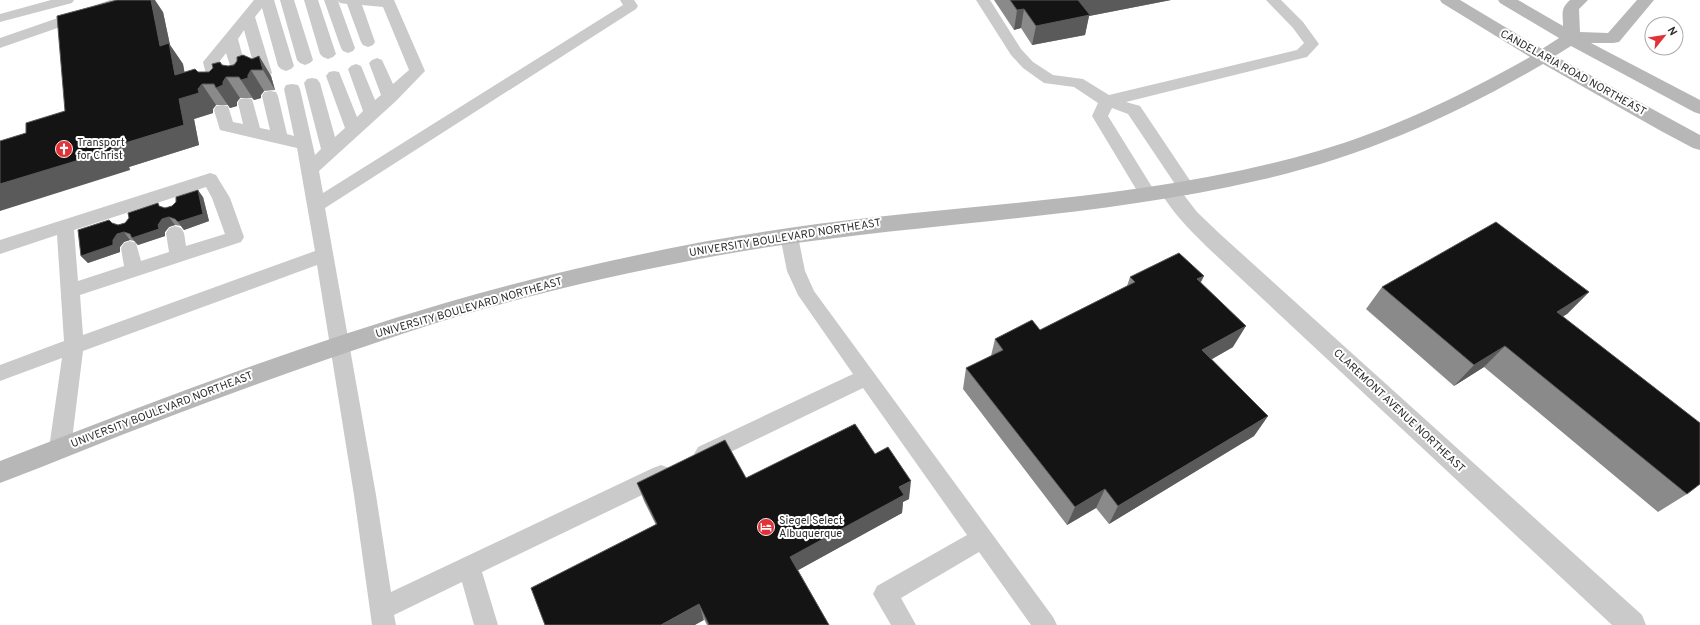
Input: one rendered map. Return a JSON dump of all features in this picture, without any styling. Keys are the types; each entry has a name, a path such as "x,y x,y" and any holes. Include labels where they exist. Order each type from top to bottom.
{"main road":[{"name":"CANDELARIA ROAD NORTHEAST","path":"1448,0 1542,57 1700,143"},
{"path":"1506,0 1572,39 1700,108"},
{"path":"1572,39 1571,8 1580,0"},
{"name":"UNIVERSITY BOULEVARD NORTHEAST","path":"0,472 262,372 339,346 416,321 498,297 584,275 668,257 789,236 902,221 1106,200 1168,192 1232,180 1289,166 1342,150 1390,133 1434,114 1542,57 1572,39 1613,38 1646,0"}],"street":[{"name":"CLAREMONT AVENUE NORTHEAST","path":"1168,192 1213,240 1632,625"}],"lane":[{"path":"0,18 67,0"},
{"path":"0,43 124,0"},
{"path":"217,87 211,62 261,0"},
{"path":"267,0 286,66"},
{"path":"287,0 305,60"},
{"path":"311,0 328,54"},
{"path":"331,0 348,48"},
{"path":"310,169 418,71 389,4 345,0"},
{"path":"352,0 368,42"},
{"path":"316,206 631,6 627,0"},
{"path":"983,0 1016,52 1028,65 1049,79 1078,83 1107,101 1134,110 1168,192"},
{"path":"1107,101 1302,54 1312,44 1298,25 1273,0"},
{"path":"248,17 264,73"},
{"path":"230,38 241,80"},
{"path":"377,63 390,97"},
{"path":"356,70 372,113"},
{"path":"334,76 354,130"},
{"path":"312,83 330,150"},
{"path":"292,89 310,169 365,495 382,617 469,567 866,377"},
{"path":"270,96 280,138"},
{"path":"1107,101 1100,116 1168,192"},
{"path":"246,103 253,132"},
{"path":"222,110 226,126 305,144"},
{"path":"0,247 65,226 124,215 171,200 210,179 221,198 235,238 70,291"},
{"path":"60,448 74,346 65,226"},
{"path":"175,233 179,256"},
{"path":"789,236 796,272 807,295 1045,625"},
{"path":"130,248 134,270"},
{"path":"0,373 324,255"},
{"path":"904,625 885,594 982,538"},
{"path":"469,567 486,625"}],"building":[{"path":"117,0 151,0 160,46 169,43 175,75 195,69 198,72 209,72 213,68 212,64 220,62 222,65 234,65 237,61 237,57 243,55 252,59 259,56 263,70 251,70 248,78 241,80 239,77 226,77 223,85 216,88 214,84 202,84 198,89 199,93 179,99 184,125 112,147 112,150 0,184 0,141 26,133 26,123 65,111 57,16"},
{"path":"1010,0 1078,0 1090,15 1036,26 1024,9 1017,10"},
{"path":"198,190 203,214 178,222 169,217 162,219 158,225 159,229 132,238 130,234 124,232 117,234 113,240 113,245 81,256 78,230 109,220 118,225 125,223 129,218 128,213 158,203 159,206 165,208 172,206 176,202 176,197"},
{"path":"1496,222 1589,292 1557,312 1700,423 1700,484 1687,494 1505,346 1474,365 1382,287"},
{"path":"1179,253 1204,276 1197,279 1246,326 1202,350 1268,416 1118,506 1105,489 1075,507 966,368 1003,350 995,339 1032,320 1040,330 1135,282 1130,277"},
{"name":"Siegel Select Albuquerque","path":"855,424 875,454 888,447 911,481 899,487 904,495 790,557 829,625 709,625 699,604 661,625 545,625 531,588 657,524 637,483 725,440 746,478"}],"place":[{"name":"Transport for Christ","path":"64,149"},
{"name":"Siegel Select Albuquerque","path":"766,527"}]}
